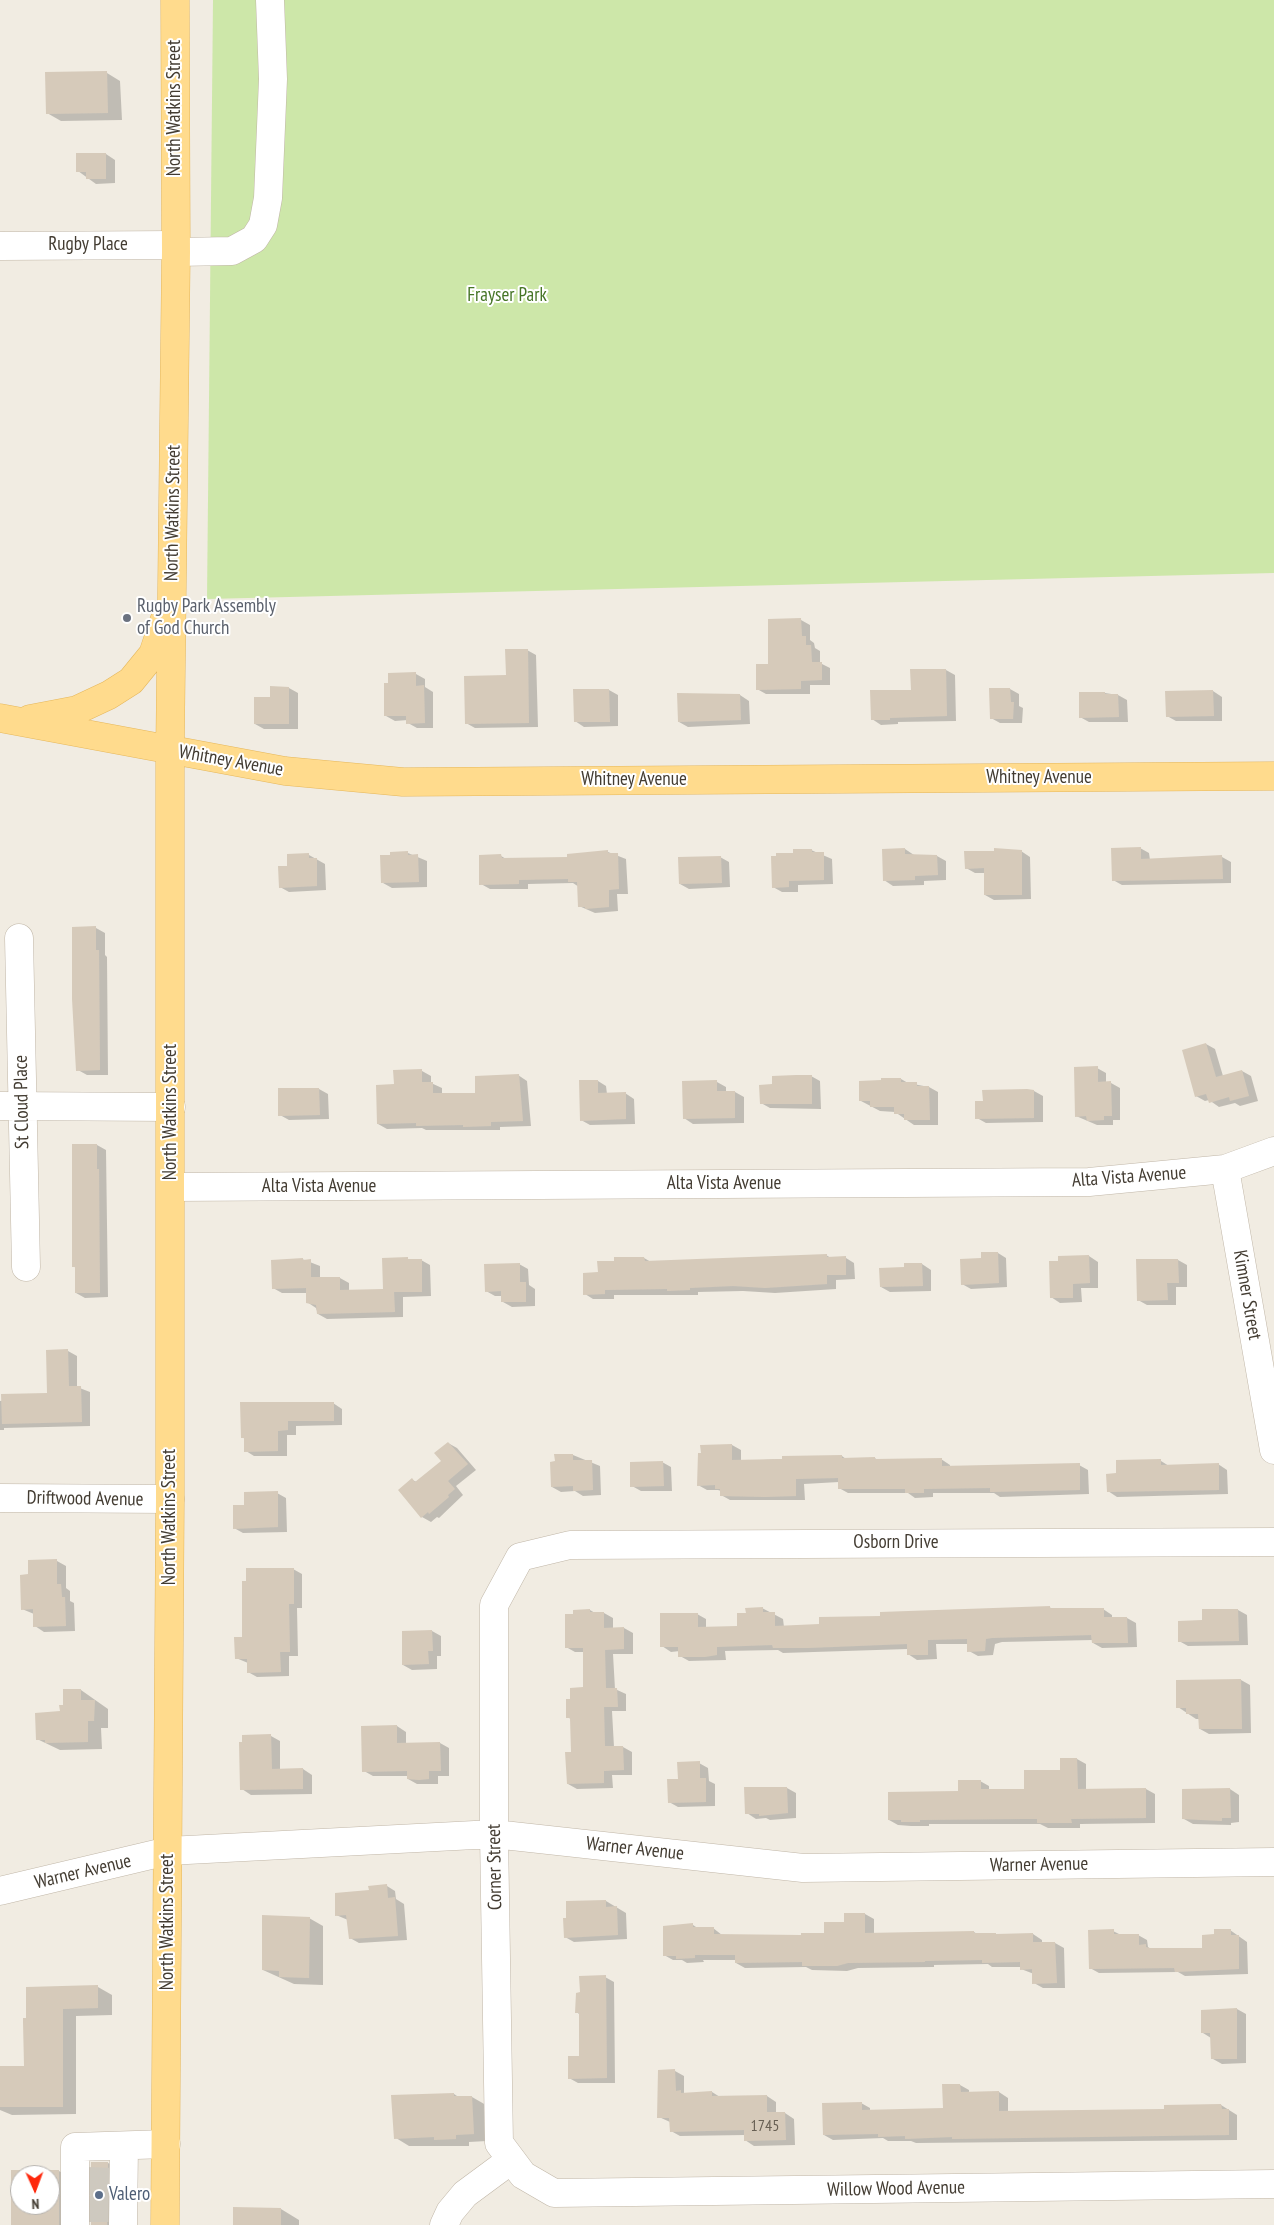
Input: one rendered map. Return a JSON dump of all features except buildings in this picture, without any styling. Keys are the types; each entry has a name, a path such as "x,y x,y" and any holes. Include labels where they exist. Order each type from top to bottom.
{"main road":[{"name":"North Watkins Street","path":"165,2225 170,1500 170,751 176,249 175,0"},
{"path":"8,720 77,710 109,695 131,681 153,654 172,598"},
{"name":"Whitney Avenue","path":"8,720 285,771 403,782 1274,776"}],"street":[{"name":"Rugby Place","path":"0,246 232,251 254,239 263,224 268,198 273,79 270,0"},
{"name":"St Cloud Place","path":"19,938 11,1106 26,1267"},
{"path":"11,1106 171,1107"},
{"name":"Alta Vista Avenue","path":"171,1188 1089,1182 1225,1169 1274,1151"},
{"name":"Kimner Street","path":"1225,1169 1274,1450"},
{"name":"Driftwood Avenue","path":"0,1498 170,1500"},
{"name":"Osborn Drive","path":"520,1558 570,1545 1274,1542"},
{"name":"Corner Street","path":"517,2168 499,2143 494,1834 494,1605 520,1558"},
{"name":"Warner Avenue","path":"0,1892 168,1851 494,1834 802,1868 1274,1862"},
{"path":"99,2201 75,2146 166,2144"},
{"path":"99,2201 124,2146"},
{"path":"444,2225 450,2212 465,2194 517,2168"},
{"name":"Willow Wood Avenue","path":"517,2168 554,2194 1274,2184"}],"green space":[{"name":"Frayser Park","path":"213,0 1274,0 1274,573 207,599"}],"tunnel":[{"path":"87,2181 111,2182"},
{"path":"87,2208 111,2208"}],"place":[{"name":"Rugby Park Assembly of God Church","path":"127,618"},
{"name":"Valero","path":"99,2195"}]}
